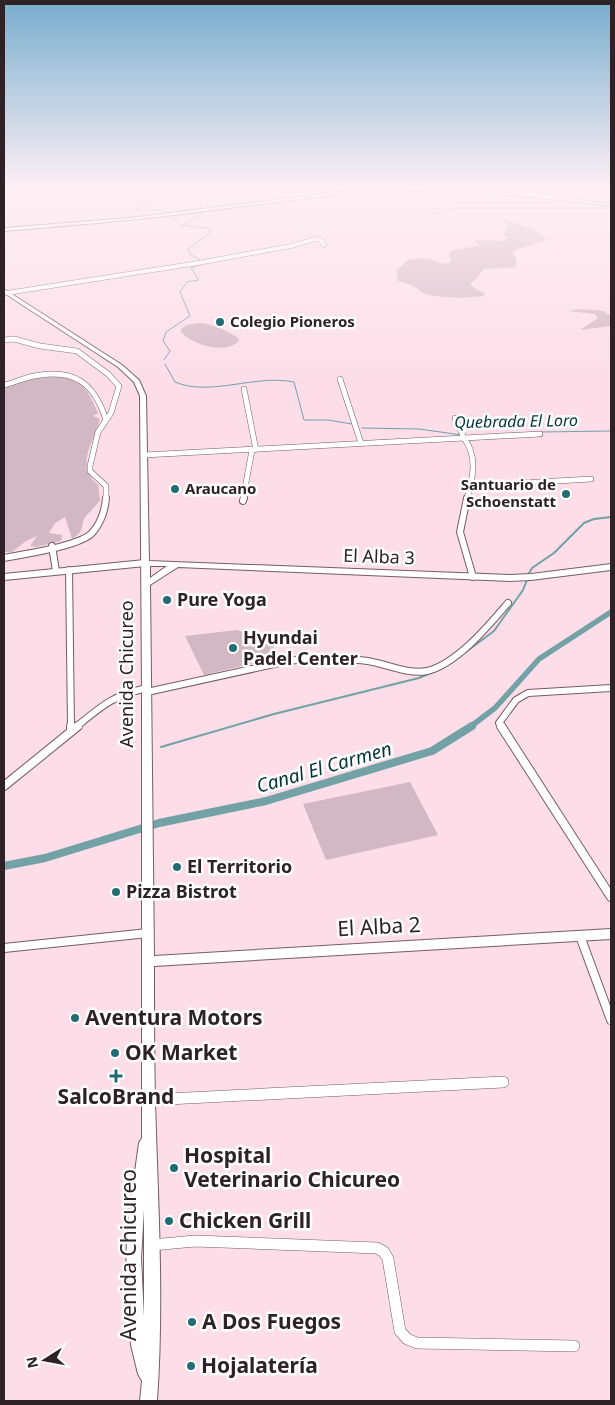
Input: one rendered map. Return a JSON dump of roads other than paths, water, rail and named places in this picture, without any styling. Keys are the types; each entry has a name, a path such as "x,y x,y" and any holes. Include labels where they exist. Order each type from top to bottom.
{"main road":[{"name":"Avenida Chicureo","path":"6,292 116,363 137,381 143,396 147,690 148,1100 151,1143 152,1342 149,1401"},
{"path":"145,563 165,567"},
{"name":"El Alba 3","path":"165,567 176,565 473,577 528,577 611,567"},
{"path":"146,584 165,567"},
{"name":"El Alba 2","path":"148,961 611,934"},
{"name":"Avenida Chicureo","path":"149,1129 136,1199 134,1232 137,1318 149,1382"}],"street":[{"path":"6,292 255,253"},
{"path":"4,340 14,339 40,346 70,348 88,358 119,386 111,413 98,432 90,471 106,486 105,512 88,537 4,558"},
{"path":"4,384 44,374 71,374 80,378 97,396 106,420"},
{"path":"340,379 361,443"},
{"path":"243,501 254,450 244,389"},
{"path":"455,418 475,462 460,530 473,577"},
{"path":"144,455 540,434"},
{"path":"469,486 591,479"},
{"path":"52,546 56,571"},
{"path":"4,578 145,563"},
{"path":"69,570 71,730"},
{"path":"4,786 71,730 114,698 130,691 147,690 310,658 346,658 427,672 470,643 508,603"},
{"path":"611,688 528,693 516,700 498,723 611,896"},
{"path":"4,948 148,933"},
{"path":"580,936 611,1020"},
{"path":"148,1100 503,1082"},
{"path":"151,1245 195,1241 377,1248 384,1252 388,1259 400,1331 407,1340 417,1343 574,1346"}],"waterway":[{"name":"Quebrada El Loro","path":"164,360 170,351 163,341 166,332 190,316 180,292 187,282 199,280 191,268 205,263 189,253"},
{"name":"Quebrada El Loro","path":"165,364 175,382 189,386 203,387 279,380 294,382 304,420 328,420 352,424"},
{"name":"Quebrada El Loro","path":"362,428 419,429 462,435"},
{"name":"Quebrada El Loro","path":"541,432 611,431"},
{"path":"528,575 532,568 554,553 584,523 594,519 611,517"},
{"path":"451,663 494,631 523,590 527,580"},
{"name":"Canal El Carmen","path":"470,727 495,708 539,659 611,612"},
{"path":"161,747 274,714 419,678 442,668"},
{"name":"Canal El Carmen","path":"4,866 45,858 159,823 266,801 432,751 472,726"}],"place":[{"name":"Colegio Pioneros","path":"220,322"},
{"name":"Araucano","path":"175,489"},
{"name":"Santuario de Schoenstatt","path":"566,494"},
{"name":"Pure Yoga","path":"167,600"},
{"name":"Hyundai Padel Center","path":"233,648"},
{"name":"El Territorio","path":"177,867"},
{"name":"Pizza Bistrot","path":"116,892"},
{"name":"Aventura Motors","path":"75,1018"},
{"name":"OK Market","path":"115,1053"},
{"name":"SalcoBrand","path":"116,1076"},
{"name":"Hospital Veterinario Chicureo","path":"174,1168"},
{"name":"Chicken Grill","path":"169,1221"},
{"name":"A Dos Fuegos","path":"192,1322"},
{"name":"Hojalatería","path":"191,1366"}]}
